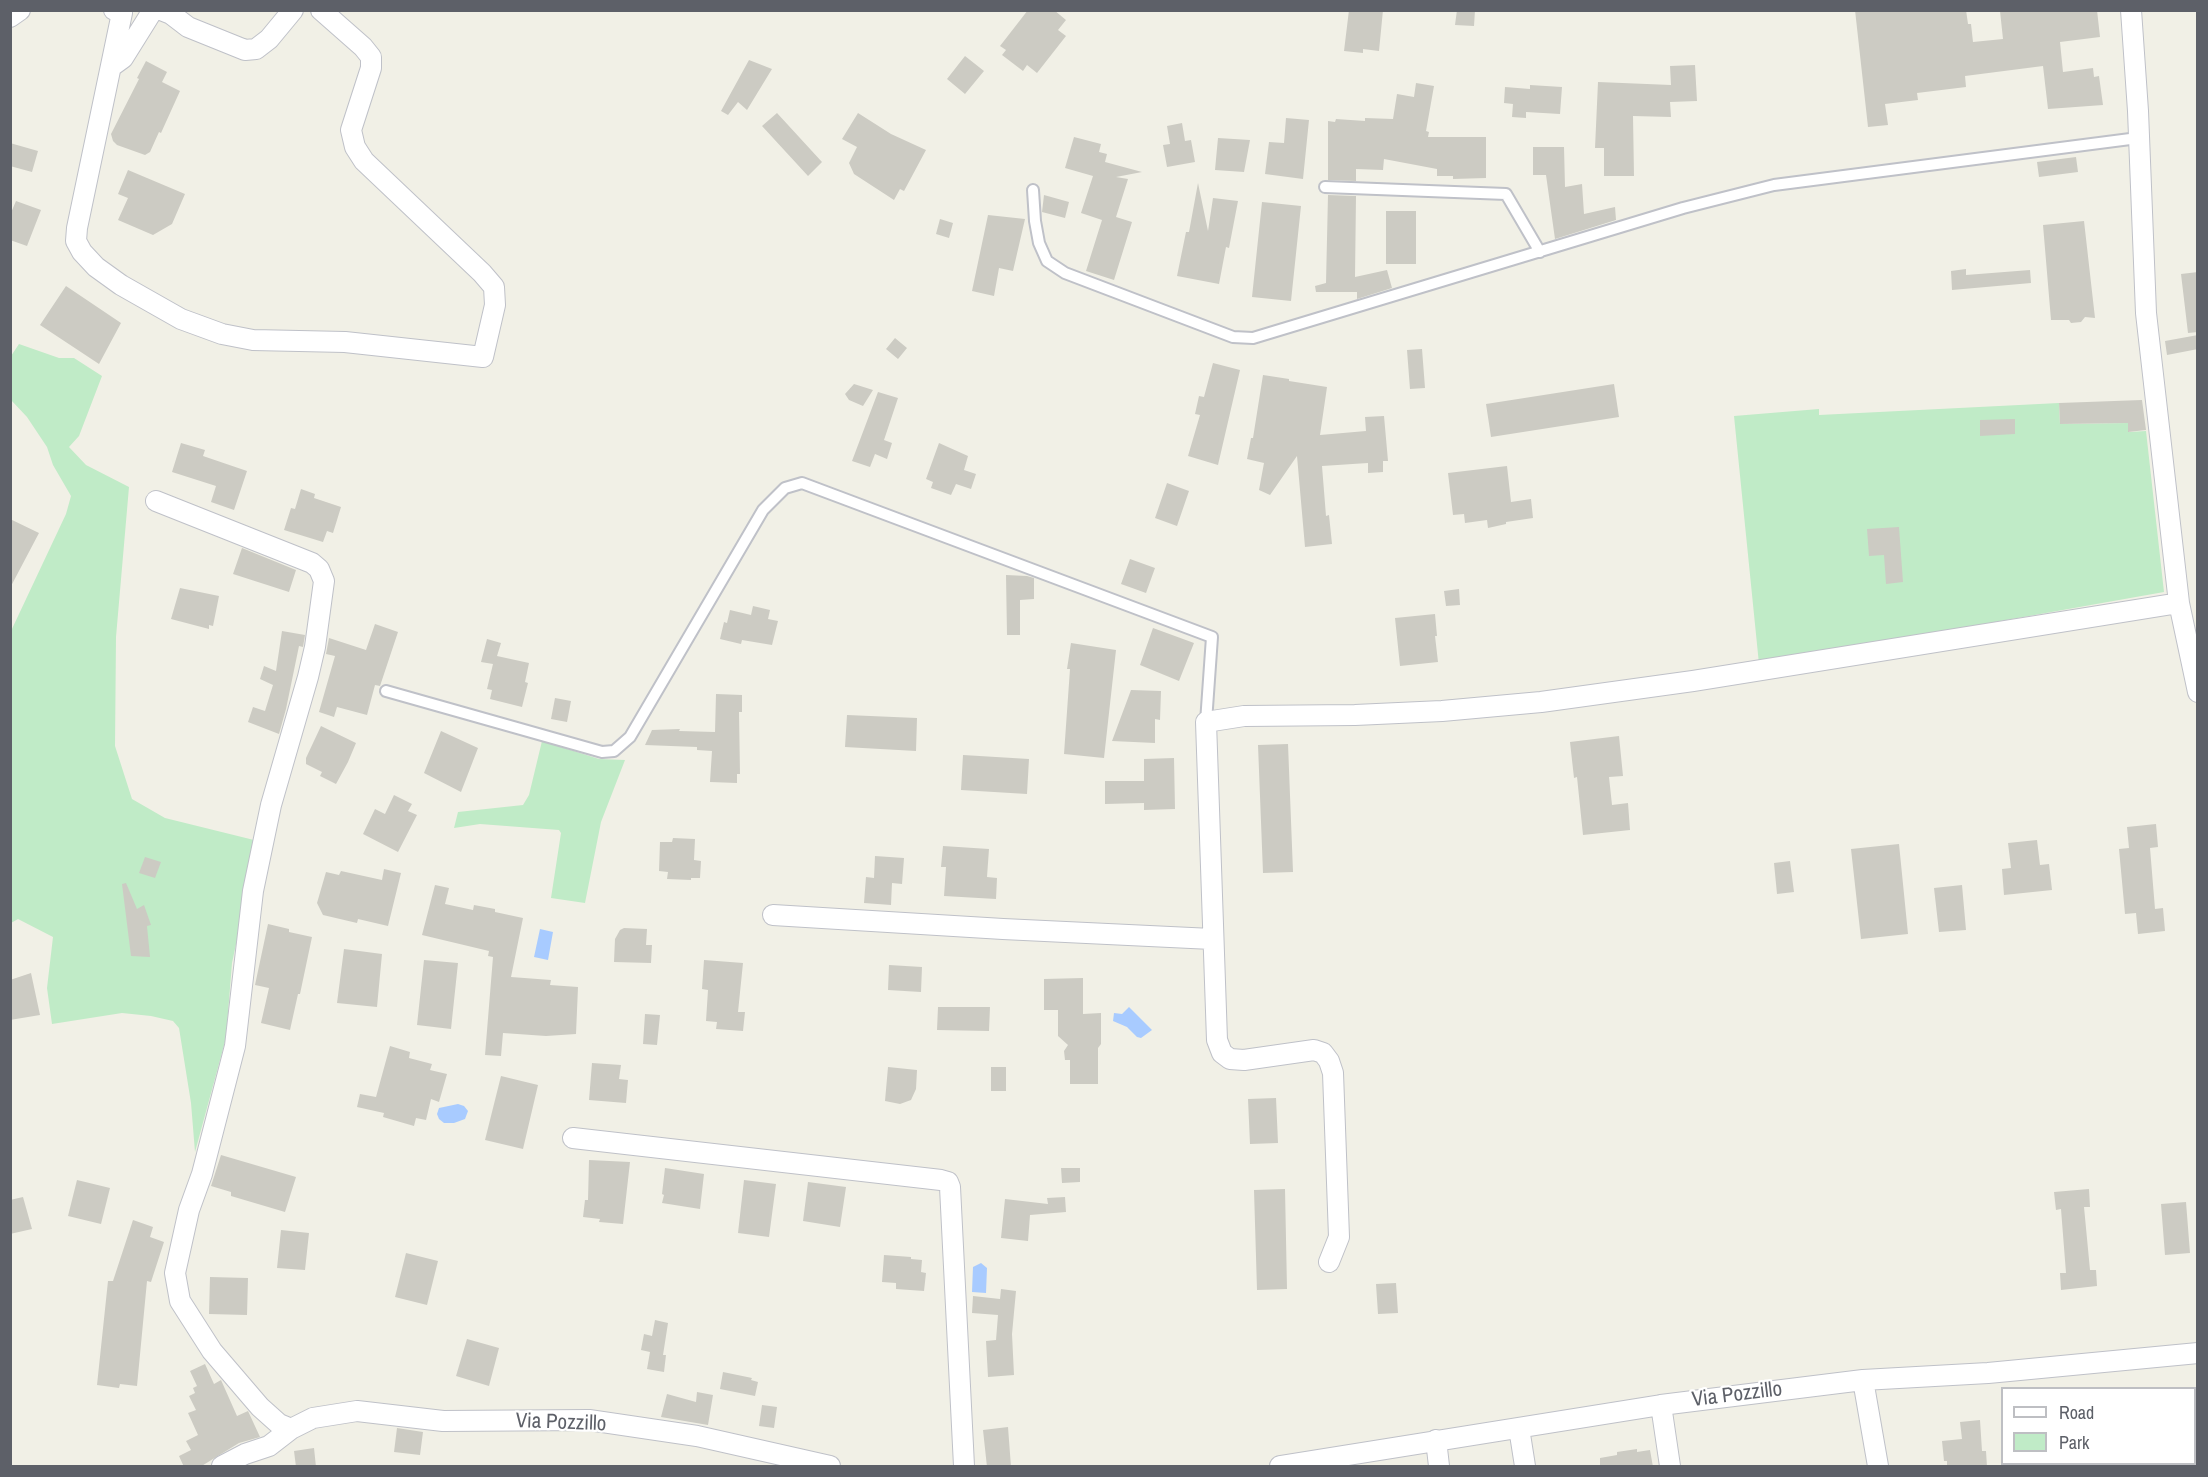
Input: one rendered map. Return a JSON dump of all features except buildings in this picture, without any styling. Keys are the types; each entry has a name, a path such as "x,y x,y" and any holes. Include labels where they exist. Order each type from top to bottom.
{"street":[{"path":"10,16 20,10"},
{"path":"114,10 122,13 76,241 96,267 121,285 180,319 222,334 253,340 345,342 483,357 495,305 494,287 364,160 355,147 351,130 370,68 371,57 363,47 321,10"},
{"path":"112,66 123,58 153,10"},
{"path":"161,10 171,14 188,27 245,50 256,49 269,39 293,10"},
{"path":"2131,10 2146,313 2179,603 2198,692"},
{"path":"156,501 312,563 319,568 324,581 315,647 271,805 253,891 235,1046 202,1174 189,1210 175,1273 180,1301 212,1351 260,1407 279,1424 291,1429"},
{"path":"1329,1262 1339,1237 1333,1073 1329,1061 1323,1053 1314,1050 1244,1060 1230,1059 1222,1053 1217,1040 1206,722 1244,716 1366,715 1541,702 1705,679 2179,603"},
{"path":"773,915 1212,939"},
{"path":"573,1138 906,1175 948,1182 964,1467"},
{"name":"Via Pozzillo","path":"1280,1467 1661,1405 1863,1380 1988,1373 2198,1353"},
{"path":"1863,1380 1878,1467"},
{"path":"1661,1405 1670,1467"},
{"name":"Via Pozzillo","path":"222,1467 245,1454 269,1446 291,1429 314,1418 357,1411 443,1421 589,1420 697,1436 830,1467"},
{"path":"1519,1428 1525,1467"},
{"path":"1436,1440 1439,1467"}],"lane":[{"path":"1033,190 1039,243 1047,261 1065,273 1233,337 1253,338 1683,208 1774,185 2139,138"},
{"path":"1325,187 1506,194 1540,252"},
{"path":"386,691 602,752 614,751 630,737 763,510 785,488 802,483 1212,637 1206,722"}],"green space":[{"path":"19,344 59,358 74,358 102,376 79,436 69,447 86,465 129,487 116,637 115,746 132,799 165,818 258,841 232,963 226,1038 195,1152 191,1103 179,1028 173,1021 122,1013 52,1024 47,988 53,937 18,919 11,923 11,631 66,514 71,496 53,465 47,447 27,417 11,400 11,356"},
{"path":"2059,403 2060,424 2128,423 2129,432 2146,431 2164,592 1759,664 1734,416 1819,409 1819,415"},
{"path":"542,741 599,759 625,760 601,822 585,903 551,898 561,833 559,830 480,824 454,828 458,812 523,805 529,795"}],"water":[{"path":"540,929 553,932 548,960 534,957"},
{"path":"1129,1007 1152,1030 1141,1038 1127,1027 1113,1021 1114,1013 1122,1014"},
{"path":"458,1104 464,1106 468,1111 465,1119 454,1123 444,1123 439,1119 437,1114 439,1108"},
{"path":"981,1263 987,1268 986,1293 972,1292 973,1267"}]}
